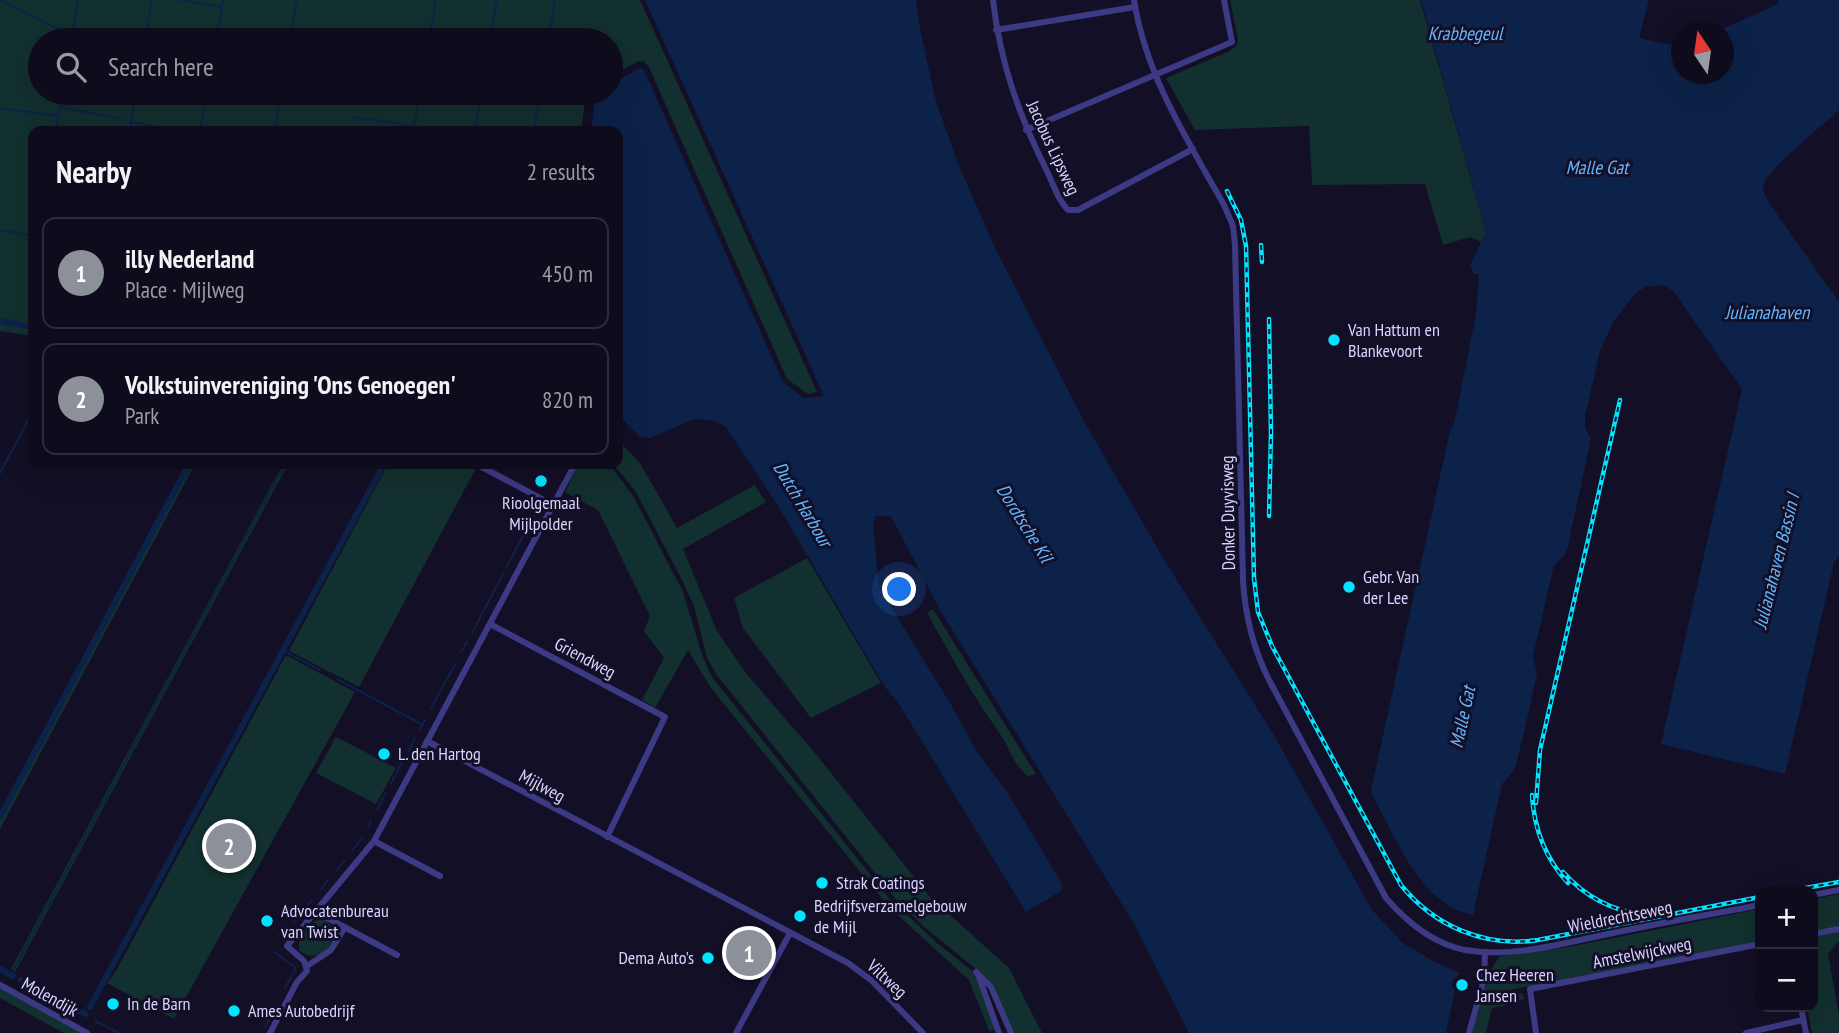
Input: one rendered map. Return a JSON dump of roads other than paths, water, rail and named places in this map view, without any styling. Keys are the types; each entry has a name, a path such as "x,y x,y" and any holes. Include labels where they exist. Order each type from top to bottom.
{"street":[{"name":"Jacobus Lipsweg","path":"993,0 996,30 1009,81 1027,130 1064,206 1073,211 1193,149"},
{"path":"1027,130 1232,41 1224,0"},
{"path":"996,30 1135,4"},
{"name":"Donker Duyvisweg","path":"1135,4 1143,43 1154,76 1233,226 1243,580 1245,609 1254,645 1274,690 1386,898 1398,912 1439,941 1462,950 1485,952"},
{"path":"486,469 553,506"},
{"path":"270,1033 296,985 307,971 307,965 287,946 374,841 572,469"},
{"name":"Griendweg","path":"490,624 665,717 607,836"},
{"name":"Mijlweg","path":"427,741 790,933"},
{"path":"374,841 440,876"},
{"path":"1818,894 1839,890"},
{"name":"Wieldrechtseweg","path":"1485,952 1529,949 1755,906"},
{"path":"316,912 397,955"},
{"path":"307,965 327,954 337,943 345,927"},
{"path":"1818,933 1839,929"},
{"path":"736,1033 790,933"},
{"name":"Viltweg","path":"790,933 859,971 923,1033"},
{"name":"Amstelwijckweg","path":"1536,1033 1530,989 1755,945"},
{"path":"1469,1033 1484,979 1485,952"},
{"path":"999,1033 976,972 991,987 1012,1033"},
{"name":"Molendijk","path":"0,985 87,1033"},
{"path":"1802,1012 1806,1033"},
{"path":"1746,1033 1803,1020"}],"water":[{"path":"645,0 916,0 936,101 957,161 996,250 1086,425 1165,561 1275,737 1372,910 1403,943 1460,973 1451,986 1455,990 1446,1033 1189,1033 1133,922 940,610 894,522 890,516 876,516 873,524 879,587 976,750 1007,792 1062,884 1061,891 1026,912 899,704 885,687 778,506 726,427 714,421 694,419 650,438 640,437 623,420 623,126 592,126 594,105 623,105 623,77 640,68 644,70 783,382 804,398 824,396"},
{"name":"Malle Gat","path":"1421,0 1649,0 1639,38 1671,45 1671,84 1734,84 1734,24 1778,4 1779,0 1839,0 1839,110 1783,160 1765,181 1763,188 1769,203 1839,302 1839,555 1834,563 1785,774 1661,744 1742,389 1674,292 1665,285 1645,287 1637,292 1613,322 1600,351 1585,416 1585,428 1591,439 1567,550 1554,565 1533,656 1537,674 1525,728 1515,769 1502,784 1473,915 1454,909 1424,884 1401,849 1371,790 1450,431 1454,424 1476,314 1479,274 1474,274 1470,265 1486,233"}],"waterway":[{"path":"0,0 56,28"},
{"path":"73,28 78,0"},
{"path":"147,28 152,0"},
{"path":"180,0 222,7"},
{"path":"218,28 223,0"},
{"path":"292,28 297,0"},
{"path":"431,28 436,0"},
{"path":"492,28 497,0"},
{"path":"550,28 555,0"},
{"path":"130,126 134,105"},
{"path":"201,126 205,105"},
{"path":"275,126 279,105"},
{"path":"414,126 418,105"},
{"path":"476,126 479,105"},
{"path":"535,126 538,105"},
{"path":"0,108 58,116 61,107 121,119"},
{"path":"57,126 58,116"},
{"path":"353,117 413,126"},
{"path":"131,122 153,126"},
{"path":"0,230 28,235"},
{"path":"0,321 28,326"},
{"path":"0,473 28,420"},
{"path":"0,817 186,469"},
{"path":"14,969 282,469"},
{"path":"90,1007 381,469"},
{"path":"507,566 535,514"},
{"path":"472,633 504,572"},
{"path":"461,652 467,642"},
{"path":"284,651 320,670"},
{"path":"431,708 456,663"},
{"path":"337,679 423,725"},
{"path":"420,729 425,720"},
{"path":"408,752 415,738"},
{"path":"391,783 403,761"},
{"path":"377,809 386,793"},
{"path":"368,827 371,821"},
{"path":"352,851 362,838"},
{"path":"336,871 344,861"},
{"path":"320,890 328,880"},
{"path":"294,922 312,900"},
{"path":"279,935 286,928"},
{"path":"274,952 296,968 285,988"},
{"path":"0,969 13,976"},
{"path":"21,980 48,995"},
{"path":"59,1001 86,1014"},
{"path":"265,1027 276,1006"},
{"path":"95,1021 119,1033"}],"railway":[{"path":"1227,191 1241,220 1246,246 1254,578 1258,612 1272,646 1401,885 1429,912 1445,923 1480,937 1518,942 1755,898"},
{"path":"1261,245 1262,262"},
{"path":"1269,319 1269,516"},
{"path":"1536,803 1540,750 1620,400"},
{"path":"1532,795 1535,820 1542,842 1568,883"},
{"path":"1563,872 1590,896 1622,910 1645,915"},
{"path":"1817,886 1839,882"}],"place":[{"name":"Van Hattum en Blankevoort","path":"1334,340"},
{"name":"Rioolgemaal Mijlpolder","path":"541,481"},
{"name":"Gebr. Van der Lee","path":"1349,587"},
{"name":"L. den Hartog","path":"384,754"},
{"name":"Volkstuinvereniging 'Ons Genoegen'","path":"229,846"},
{"name":"Strak Coatings","path":"822,883"},
{"name":"Bedrijfsverzamelgebouw de Mijl","path":"800,916"},
{"name":"Advocatenbureau van Twist","path":"267,921"},
{"name":"illy Nederland","path":"749,953"},
{"name":"Dema Auto's","path":"708,958"},
{"name":"Chez Heeren Jansen","path":"1462,985"},
{"name":"In de Barn","path":"113,1004"},
{"name":"Ames Autobedrijf","path":"234,1011"}],"water label":[{"name":"Krabbegeul","path":"1465,33"},
{"name":"Julianahaven","path":"1767,312"},
{"name":"Dutch Harbour","path":"803,504"},
{"name":"Dordtsche Kil","path":"1025,523"},
{"name":"Julianahaven Bassin I","path":"1776,561"}]}
